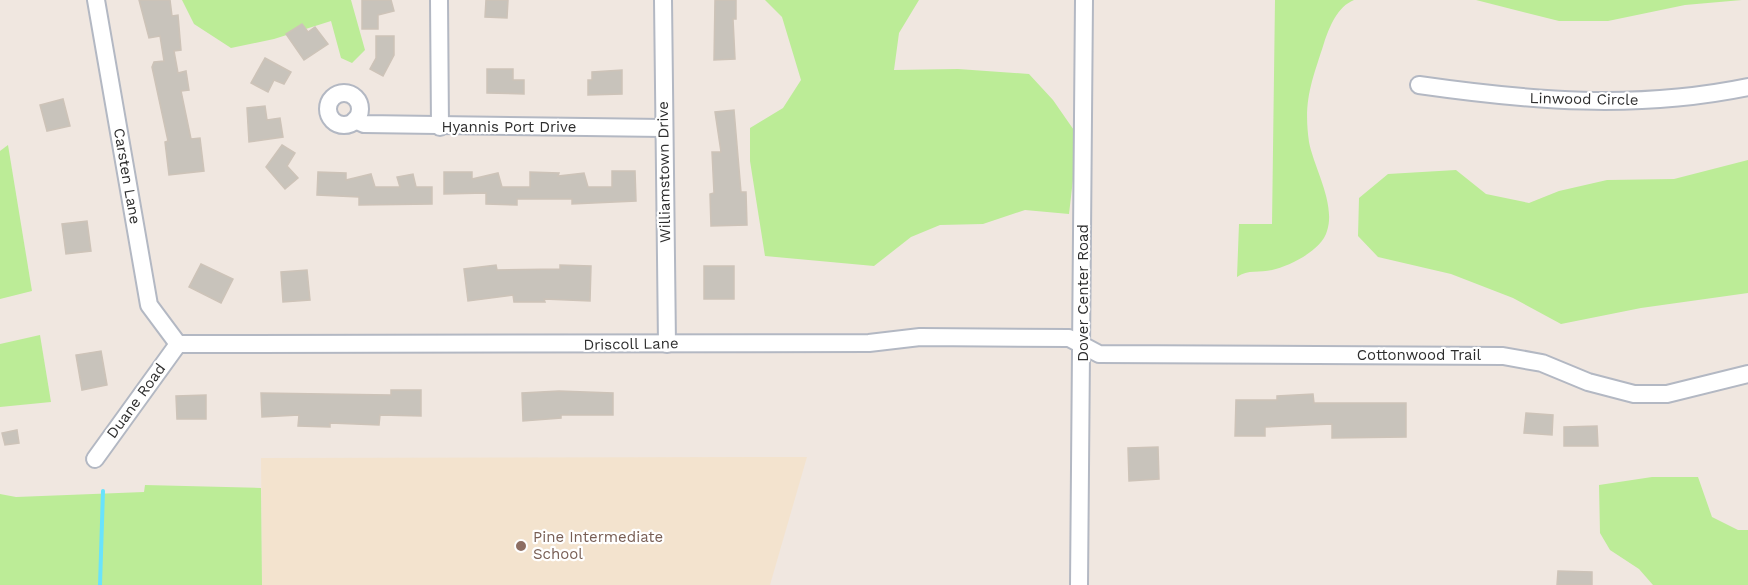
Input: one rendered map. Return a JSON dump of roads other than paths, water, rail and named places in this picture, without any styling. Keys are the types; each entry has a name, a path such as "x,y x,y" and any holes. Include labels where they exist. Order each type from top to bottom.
{"street":[{"name":"Carsten Lane","path":"96,0 149,305 178,344"},
{"path":"439,0 440,127"},
{"name":"Williamstown Drive","path":"663,0 667,344"},
{"name":"Dover Center Road","path":"1078,585 1083,346 1084,0"},
{"name":"Linwood Circle","path":"1419,84 1512,98 1600,102 1696,98 1748,87"},
{"name":"Hyannis Port Drive","path":"355,120 364,124 440,127 663,128"},
{"name":"Driscoll Lane","path":"178,344 869,343 920,337 1024,337 1069,338 1083,346"},
{"name":"Duane Road","path":"95,459 178,344"},
{"name":"Cottonwood Trail","path":"1083,346 1099,354 1503,356 1542,363 1588,382 1634,394 1667,394 1748,374"}],"waterway":[{"path":"100,585 103,491"}],"place":[{"name":"Pine Intermediate School","path":"521,546"}]}
